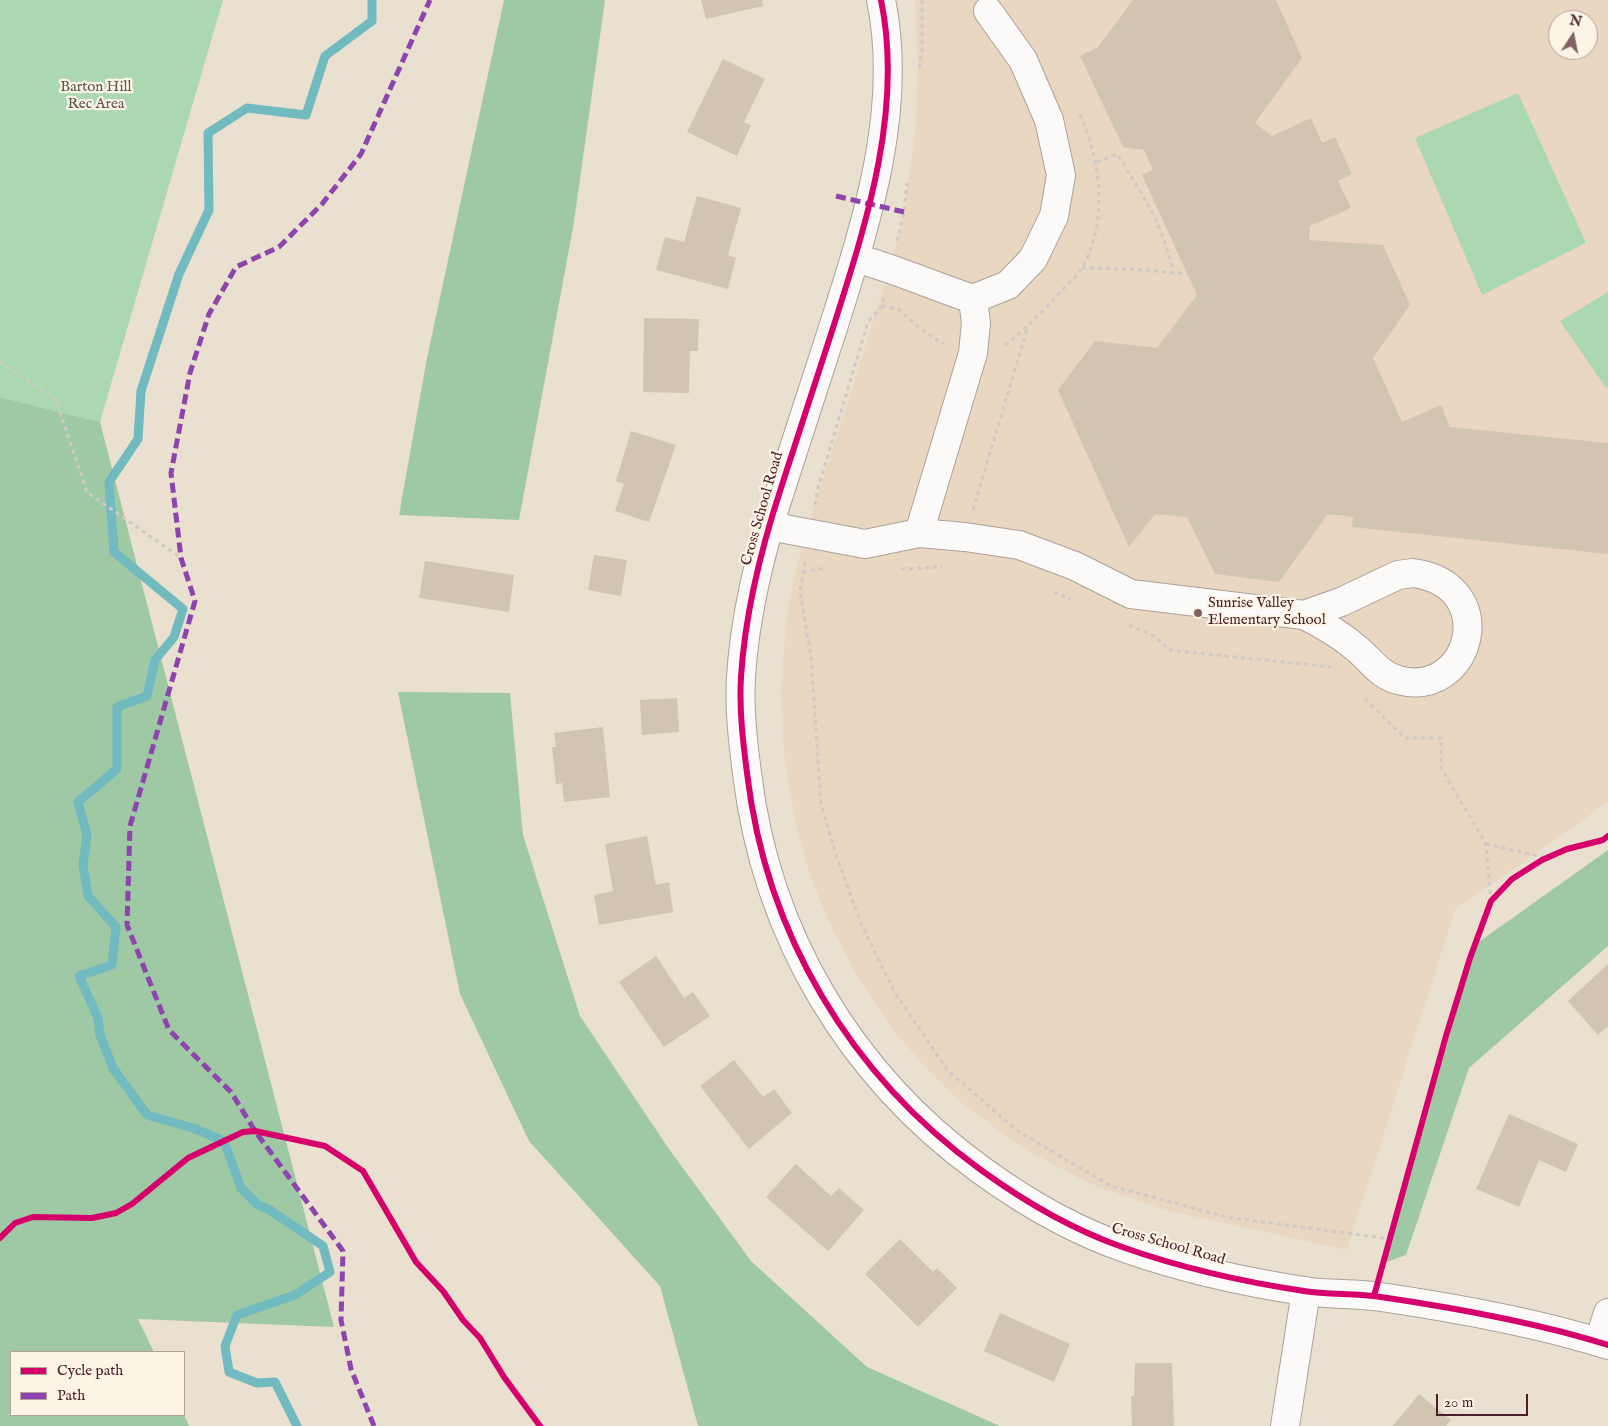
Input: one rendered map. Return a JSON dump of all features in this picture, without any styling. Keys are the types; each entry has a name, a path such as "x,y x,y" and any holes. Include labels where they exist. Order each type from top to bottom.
{"street":[{"name":"Cross School Road","path":"881,0 886,25 888,65 884,124 869,204 855,258 769,526 747,623 741,681 742,737 751,812 768,879 794,943 823,1000 857,1051 899,1100 952,1149 1014,1194 1063,1222 1123,1248 1185,1266 1306,1291 1374,1296 1468,1311 1603,1343"},
{"path":"855,258 891,268 933,286 973,299 1008,285 1034,259 1054,216 1061,175 1049,120 1023,60 988,11"},
{"path":"919,533 973,352 976,323 973,299"},
{"path":"769,526 865,544 919,533 965,536 1019,546 1075,566 1131,594 1304,614 1333,630 1357,648 1382,673 1396,680 1411,683 1426,682 1439,676 1451,667 1460,655 1466,642 1468,626 1465,609 1457,594 1445,583 1430,575 1413,573 1398,575 1341,602 1304,614"},
{"path":"1285,1426 1306,1291"},
{"path":"1603,1343 1608,1313"}],"path":[{"path":"1097,162 1118,154 1155,215 1169,248 1172,272"},
{"path":"1082,268 1188,274"},
{"path":"965,536 1027,328"},
{"path":"0,362 56,400 87,492 181,558"},
{"path":"896,570 945,567"},
{"path":"803,572 833,569"},
{"path":"801,583 800,591 811,656 821,804 832,843 862,926 895,993 948,1072 1018,1131 1111,1186 1226,1217 1391,1236 1388,1248"},
{"path":"1051,591 1077,602"},
{"path":"1121,622 1156,637 1169,650 1339,668"},
{"path":"1358,693 1405,738 1442,738 1441,768 1486,844 1491,901"},
{"path":"1486,844 1546,858"},
{"path":"1534,865 1553,855"},
{"path":"1488,909 1491,901 1496,896"}],"shaded area":[{"name":"Sunrise Valley Elementary School","path":"915,0 1608,0 1608,802 1455,910 1347,1250 1161,1209 1086,1182 1018,1145 962,1103 936,1079 894,1031 853,969 828,920 810,875 796,825 784,754 781,691 789,601 802,545 888,274 902,224 916,126 918,63"}],"green space":[{"name":"Barton Hill Rec Area","path":"0,0 223,0 100,422 0,397"},
{"path":"504,0 605,0 574,222 519,520 399,515 427,358"},
{"path":"1518,93 1586,243 1482,295 1415,138"},
{"path":"1608,292 1608,387 1606,388 1560,321"},
{"path":"0,397 100,422 334,1327 138,1319 154,1351 10,1351 10,1416 184,1416 189,1426 0,1426"},
{"path":"398,692 510,693 523,835 580,1016 669,1149 751,1261 867,1367 1000,1426 698,1426 660,1286 529,1141 460,994"},
{"path":"1608,850 1608,946 1469,1068 1406,1255 1384,1263 1476,944"}],"building":[{"path":"701,0 762,0 763,6 706,19"},
{"path":"1133,0 1276,0 1302,58 1255,123 1272,136 1311,118 1322,143 1335,137 1352,174 1338,181 1351,208 1310,226 1309,240 1383,245 1410,305 1373,358 1402,422 1441,405 1450,427 1608,443 1608,554 1352,527 1353,517 1328,514 1279,582 1215,574 1187,517 1155,514 1129,547 1058,390 1095,341 1157,348 1197,295 1142,175 1153,170 1144,150 1123,147 1080,56 1098,47"},
{"path":"723,59 765,79 744,122 751,125 737,156 687,132"},
{"path":"697,196 741,208 728,255 736,258 728,289 656,270 665,237 684,242"},
{"path":"644,318 699,319 698,351 690,351 689,393 643,392"},
{"path":"631,431 676,445 649,522 615,511 624,484 616,481"},
{"path":"594,555 627,560 621,596 588,590"},
{"path":"425,561 514,575 509,612 419,598"},
{"path":"677,698 679,732 642,735 640,700"},
{"path":"603,727 610,797 564,802 562,783 556,784 552,747 556,747 554,733"},
{"path":"647,836 656,885 669,882 673,912 599,925 594,895 613,891 605,844"},
{"path":"656,956 684,998 693,992 710,1016 664,1047 619,982"},
{"path":"1608,964 1608,1026 1598,1035 1568,1001"},
{"path":"734,1060 763,1097 774,1089 792,1113 749,1149 700,1086"},
{"path":"1509,1114 1578,1144 1566,1172 1539,1160 1519,1207 1476,1189"},
{"path":"796,1164 831,1196 839,1188 864,1210 828,1251 766,1197"},
{"path":"900,1239 933,1272 937,1268 957,1288 918,1327 865,1274"},
{"path":"1000,1313 1070,1344 1054,1382 984,1351"},
{"path":"1135,1363 1172,1363 1174,1426 1132,1426 1131,1396 1134,1396"},
{"path":"1419,1394 1451,1420 1446,1426 1393,1426"}],"waterway":[{"path":"297,1426 275,1382 257,1383 229,1372 225,1346 237,1315 295,1295 330,1272 323,1246 270,1210 258,1205 241,1188 224,1141 193,1128 147,1115 113,1068 100,1035 98,1018 79,976 112,965 116,927 88,896 83,865 87,835 78,802 117,769 117,707 147,696 155,660 174,637 183,609 114,552 109,482 138,439 141,391 179,274 209,210 208,133 247,108 306,115 325,56 372,21 372,0"}],"marked path":[{"path":"374,1426 351,1369 341,1320 343,1251 255,1131 231,1092 169,1030 127,925 130,826 195,601 181,558 171,473 190,373 209,314 236,267 279,247 322,204 361,154 430,0"},
{"path":"836,196 904,212"}],"cycle path":[{"path":"881,0 887,42 888,84 878,168 857,251 767,534 750,605 741,677 743,737 757,832 773,890 795,944 822,996 854,1045 892,1091 934,1132 981,1170 1015,1193 1087,1233 1147,1255 1236,1279 1304,1291 1371,1296 1467,1311 1552,1329 1608,1345"},
{"path":"1374,1296 1446,1036 1470,958 1491,901 1512,879 1542,860 1567,849 1603,840 1608,836"},
{"path":"0,1238 15,1223 33,1217 92,1218 116,1213 132,1204 188,1158 243,1132 255,1131 325,1146 363,1171 416,1262 443,1291 463,1320 480,1338 504,1377 540,1426"}],"place":[{"name":"Sunrise Valley Elementary School","path":"1198,613"}]}
